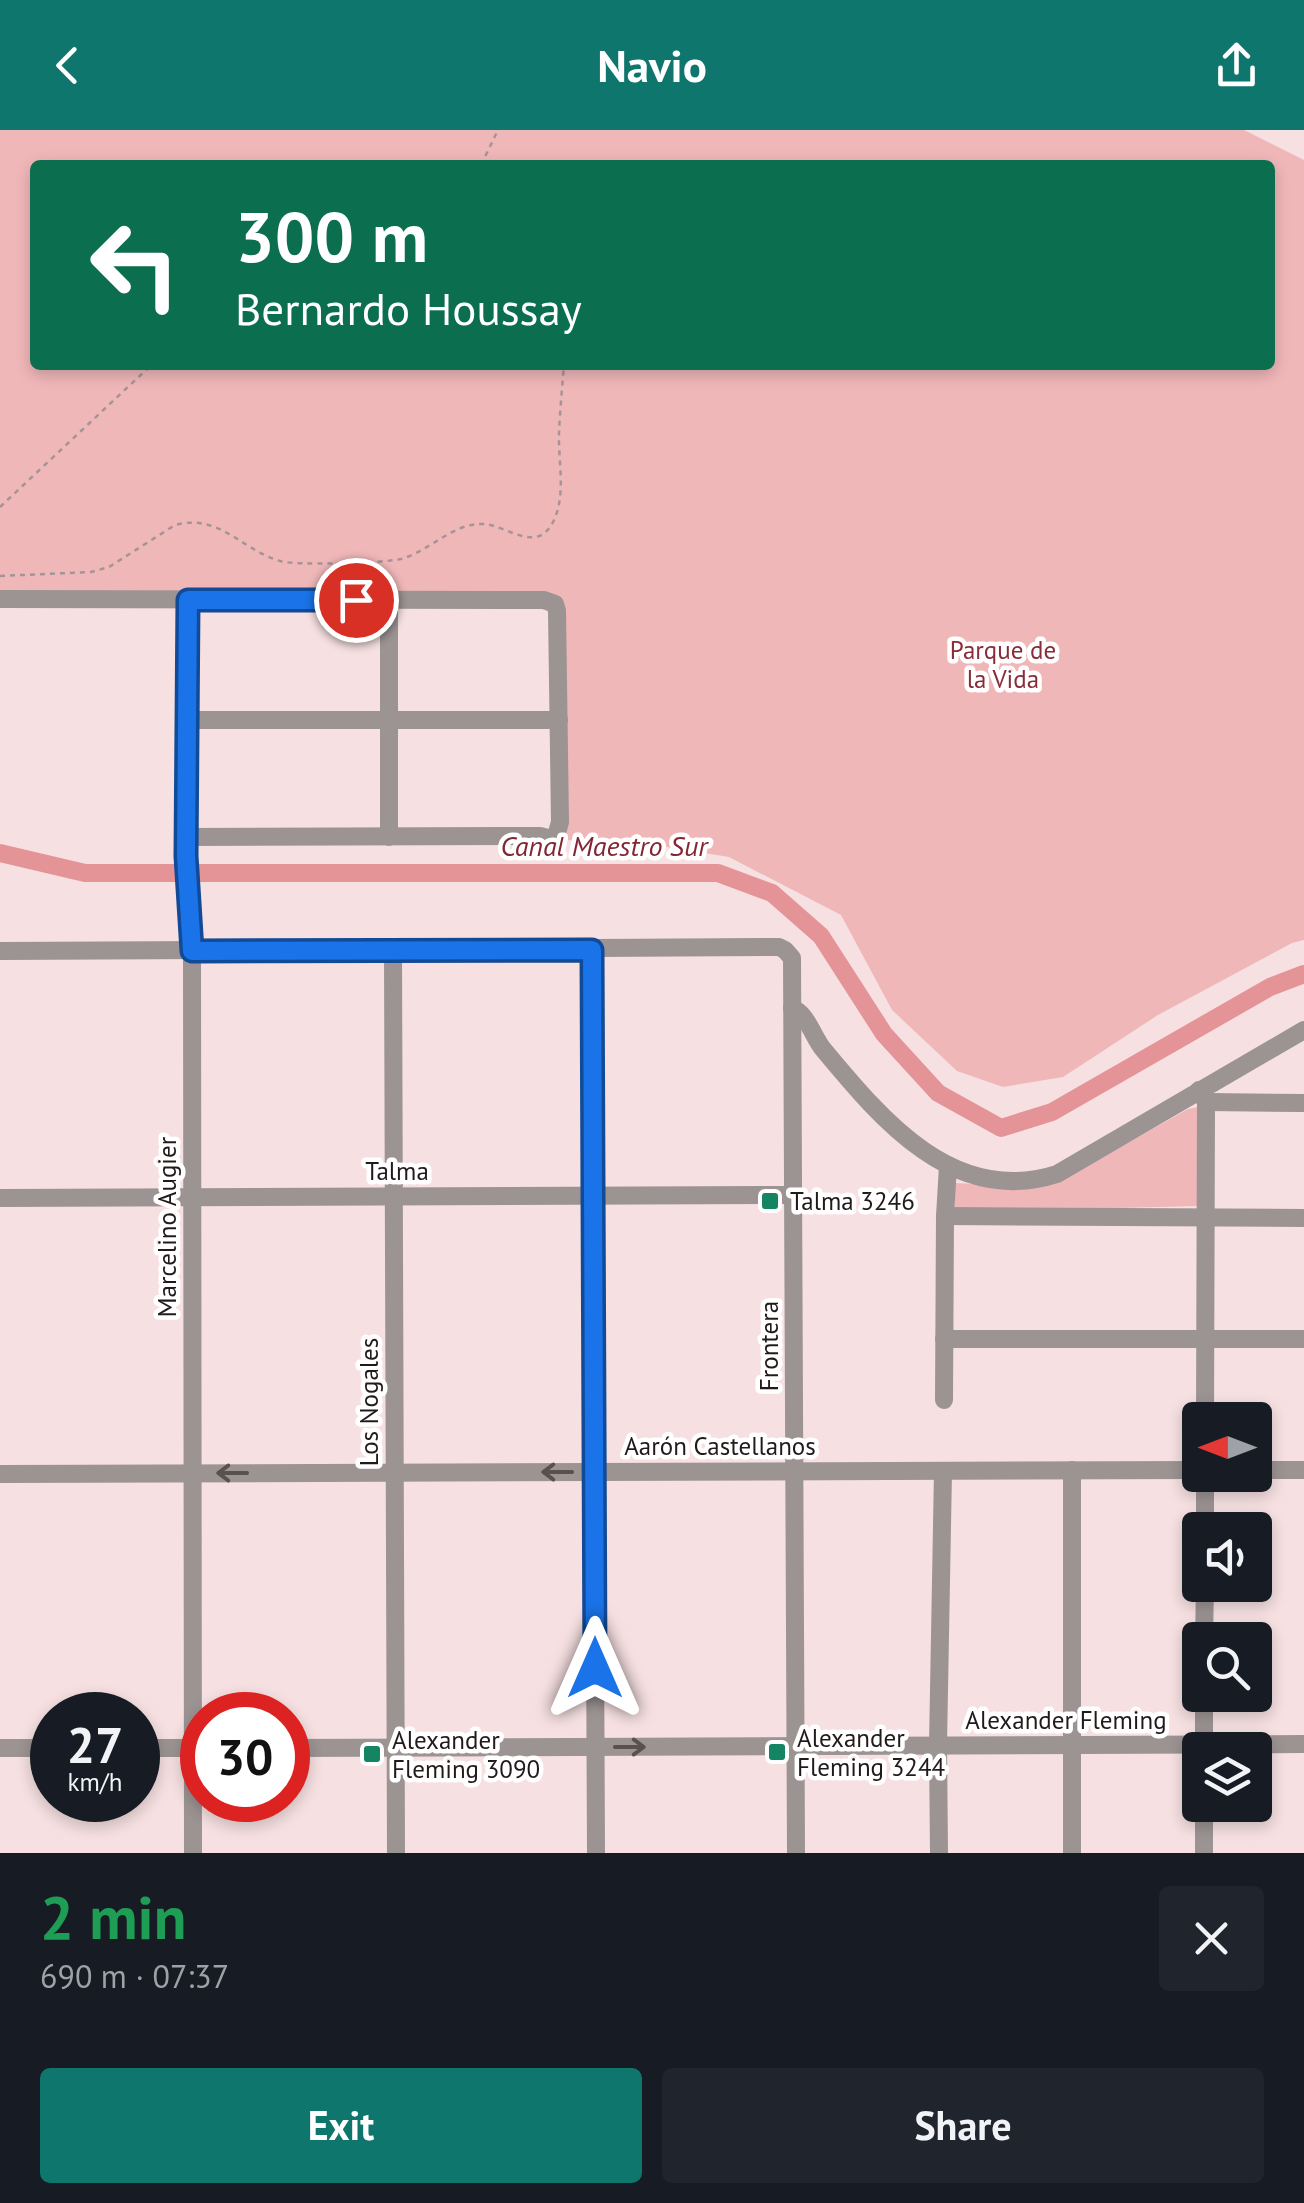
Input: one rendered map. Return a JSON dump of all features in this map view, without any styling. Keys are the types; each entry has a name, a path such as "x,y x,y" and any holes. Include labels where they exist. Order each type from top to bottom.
{"street":[{"path":"0,599 544,600 555,604 560,822 555,840 540,836 390,838 187,847"},
{"name":"Marcelino Augier","path":"188,600 192,1473 197,1692"},
{"path":"390,600 390,838"},
{"path":"188,720 559,720"},
{"name":"Frontera","path":"592,950 779,947 792,958 796,1853"},
{"name":"Los Nogales","path":"394,950 396,1853"},
{"path":"0,952 592,950 596,1853"},
{"path":"792,1008 800,1010 822,1048 888,1122 918,1149 948,1166 994,1181 1012,1182 1057,1174 1202,1096 1304,1030"},
{"path":"1202,1096 1304,1102"},
{"path":"1202,1096 1205,1402"},
{"path":"944,1400 948,1166"},
{"name":"Talma","path":"0,1198 794,1196"},
{"path":"945,1216 1304,1218"},
{"path":"944,1339 1304,1339"},
{"path":"1072,1470 1072,1853"},
{"path":"1272,1470 1304,1470"},
{"path":"939,1853 943,1471"},
{"name":"Aarón Castellanos","path":"0,1474 1182,1472"},
{"name":"Alexander Fleming","path":"1272,1745 1304,1744"},
{"name":"Alexander Fleming","path":"310,1748 1182,1747"},
{"path":"0,1748 30,1748"},
{"name":"Marcelino Augier","path":"193,1853 194,1822"},
{"path":"1204,1822 1204,1853"}],"path":[{"path":"483,160 498,130"},
{"path":"0,507 150,370"},
{"path":"0,576 108,568 175,525 186,522 203,522 224,530 266,556 291,564 400,560 472,524 490,524 530,538 540,537 551,526 560,506 564,370"}],"green space":[{"name":"Parque de la Vida","path":"0,130 1244,130 1304,160 1304,940 1158,1015 1063,1077 1003,1087 957,1071 892,1010 841,915 729,857 631,841 555,840 555,604 0,599"},
{"path":"1198,1107 1200,1206 955,1212 954,1183 1064,1179"}],"waterway":[{"name":"Canal Maestro Sur","path":"0,853 85,873 718,873 772,893 821,936 884,1034 938,1093 1001,1128 1052,1112 1270,987 1304,974"}],"place":[{"name":"Talma 3246","path":"770,1201"},
{"name":"Alexander Fleming 3244","path":"777,1752"},
{"name":"Alexander Fleming 3090","path":"372,1754"}],"route":[{"path":"356,600 188,600 186,856 192,951 592,950 595,1668"}]}
